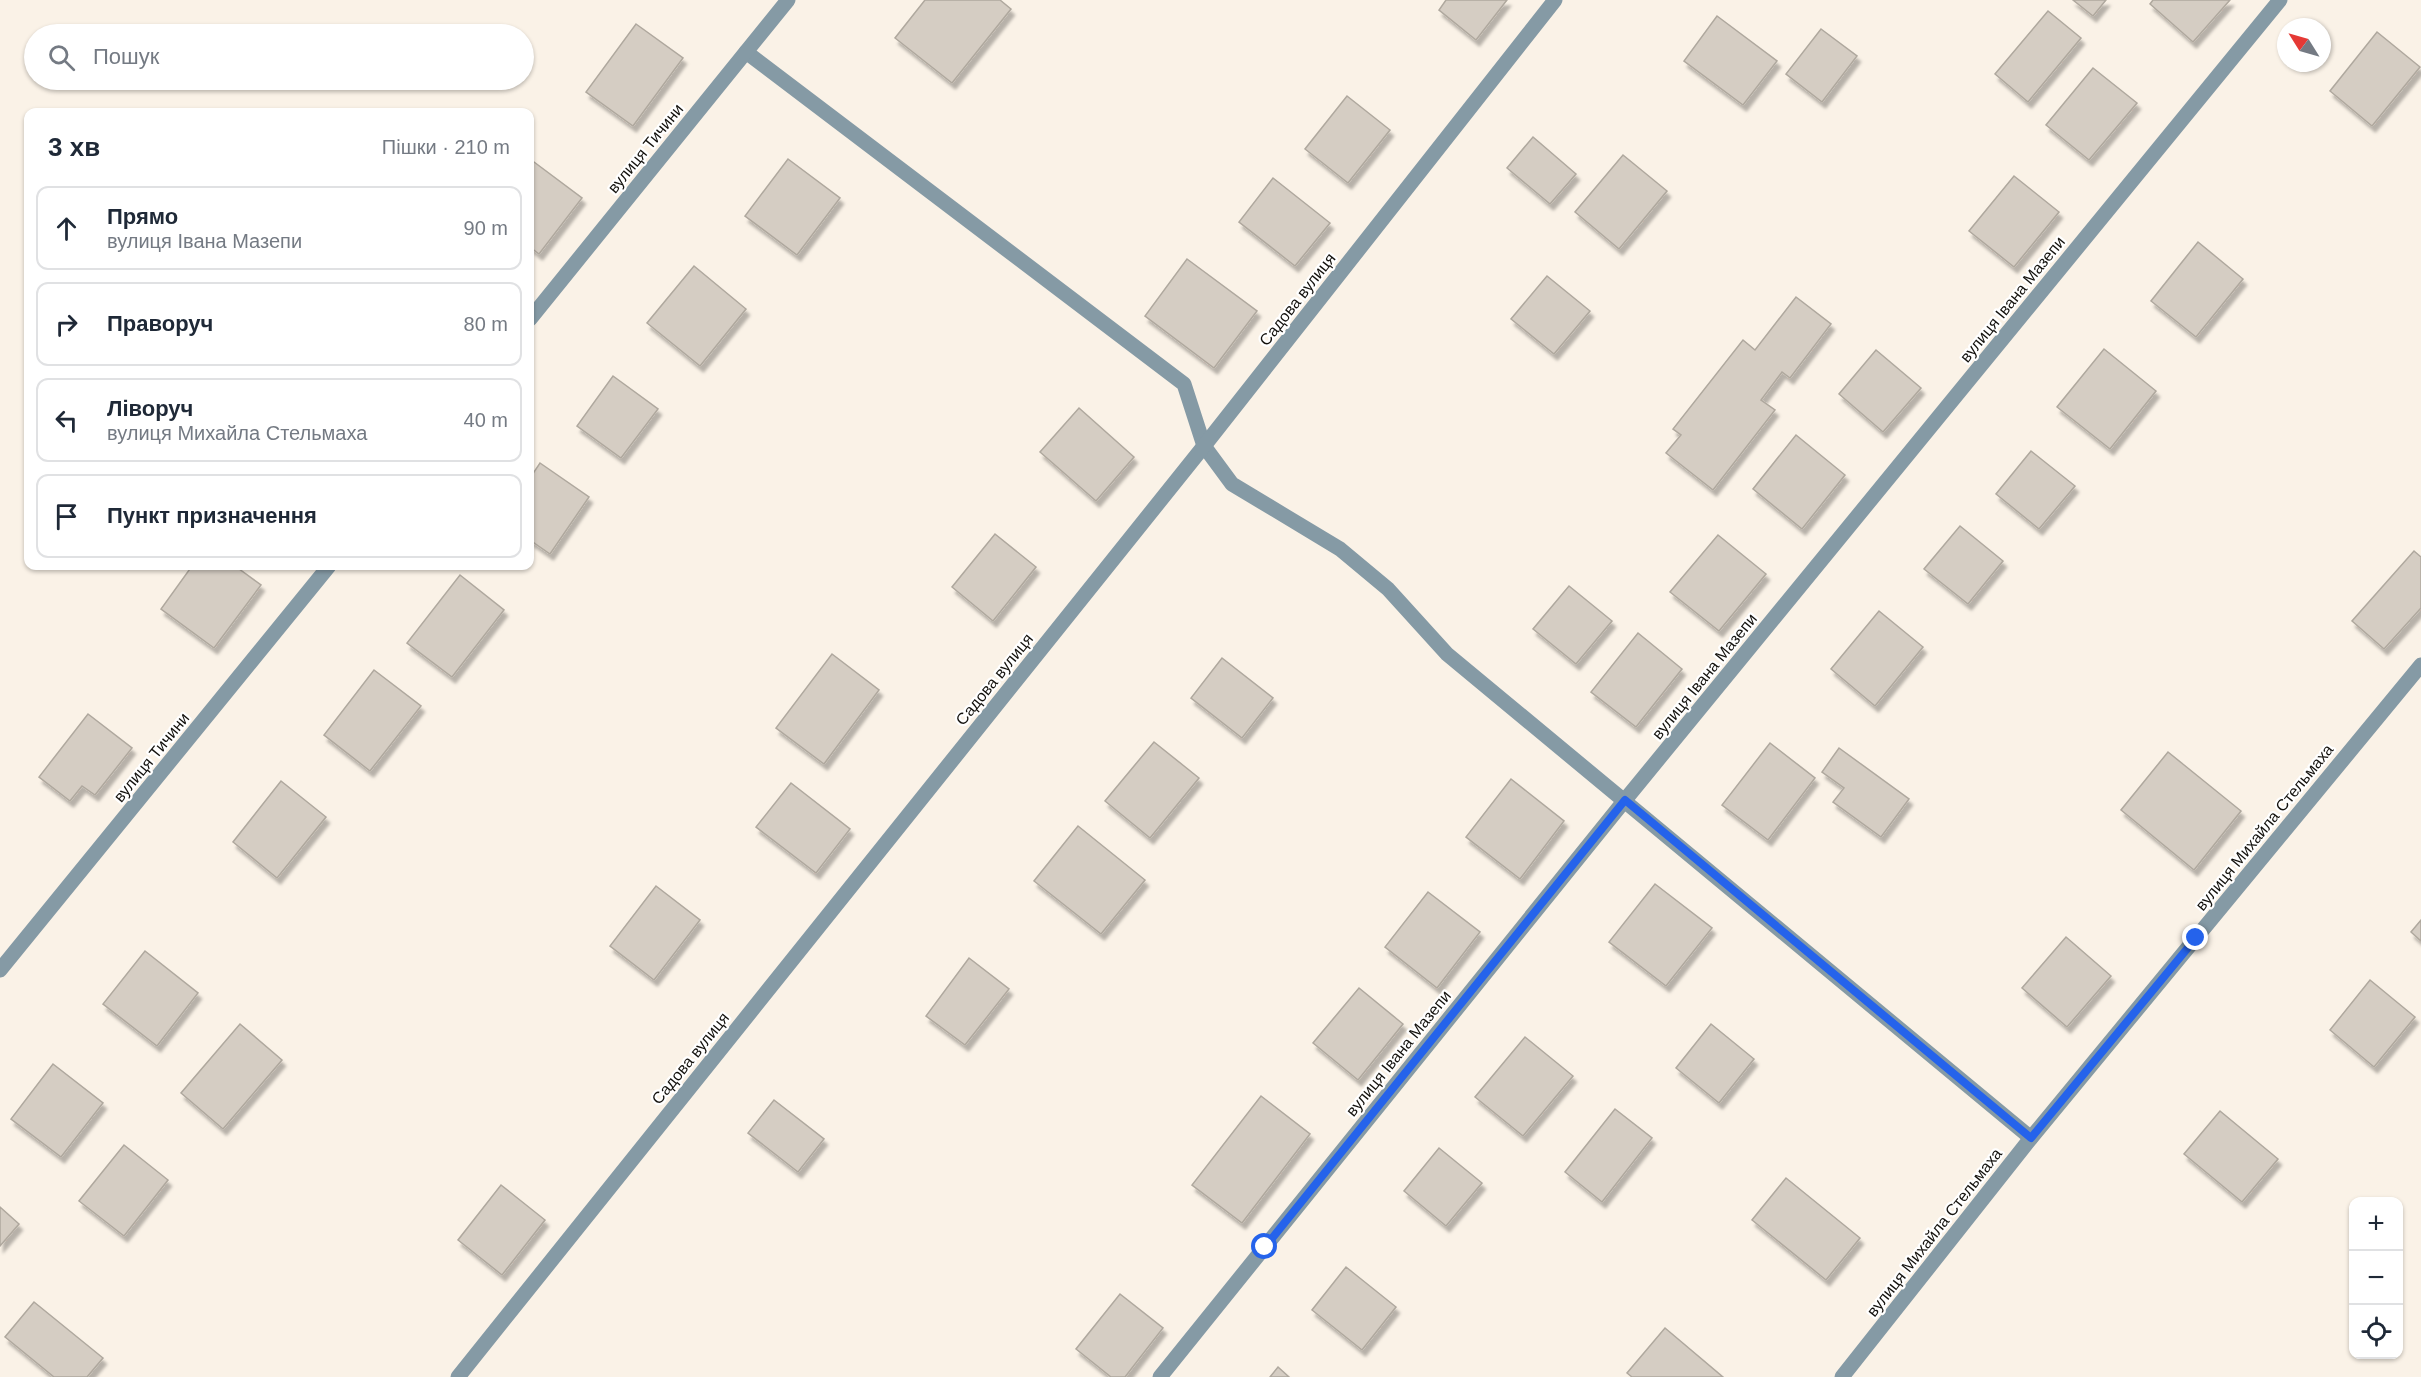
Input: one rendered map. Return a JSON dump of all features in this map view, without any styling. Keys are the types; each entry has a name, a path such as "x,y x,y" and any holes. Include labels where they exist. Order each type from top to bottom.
{"street":[{"name":"вулиця Тичини","path":"534,314 788,0"},
{"name":"Садова вулиця","path":"458,1377 1204,446 1555,0"},
{"name":"вулиця Івана Мазепи","path":"1160,1377 1625,800 2280,0"},
{"path":"746,52 1184,384 1204,446 1232,484 1340,549 1388,589 1447,654 2031,1138"},
{"name":"вулиця Тичини","path":"0,970 326,570"},
{"name":"вулиця Михайла Стельмаха","path":"1842,1377 2031,1138 2421,665"}],"building":[{"path":"925,0 1000,0 1011,9 952,83 895,38"},
{"path":"1446,0 1507,0 1476,40 1439,10"},
{"path":"2073,0 2106,0 2093,16"},
{"path":"2153,0 2230,0 2193,42 2150,4"},
{"path":"2048,11 2081,38 2028,102 1995,74"},
{"path":"1717,16 1777,61 1743,105 1684,61"},
{"path":"636,24 683,58 633,126 586,92"},
{"path":"1821,29 1857,56 1822,102 1786,74"},
{"path":"2377,32 2420,67 2372,126 2330,91"},
{"path":"2093,68 2137,103 2089,160 2046,125"},
{"path":"1347,96 1390,130 1348,183 1305,149"},
{"path":"1533,137 1576,174 1550,204 1507,168"},
{"path":"1623,155 1667,191 1619,249 1575,212"},
{"path":"788,159 840,198 797,255 745,216"},
{"path":"534,162 582,198 539,254 534,250"},
{"path":"2014,176 2059,212 2014,267 1969,231"},
{"path":"1273,178 1330,223 1295,266 1239,222"},
{"path":"2198,242 2243,279 2196,337 2151,301"},
{"path":"1187,259 1257,311 1214,368 1145,316"},
{"path":"694,266 746,309 700,366 647,323"},
{"path":"1547,276 1590,311 1554,354 1511,319"},
{"path":"1796,297 1831,324 1790,378 1782,372 1761,400 1775,410 1713,490 1666,453 1681,435 1673,429 1743,340 1755,350"},
{"path":"2104,349 2156,391 2110,449 2057,407"},
{"path":"1876,350 1921,388 1883,432 1839,394"},
{"path":"613,376 658,409 621,458 577,426"},
{"path":"1079,408 1134,457 1096,501 1040,452"},
{"path":"1796,435 1845,475 1802,529 1753,489"},
{"path":"2031,451 2075,486 2039,529 1996,494"},
{"path":"540,463 589,497 550,554 534,543 534,472"},
{"path":"1960,526 2003,561 1968,604 1924,569"},
{"path":"995,534 1036,567 993,621 952,587"},
{"path":"1718,535 1766,574 1719,631 1670,592"},
{"path":"2414,551 2421,557 2421,608 2384,649 2352,621"},
{"path":"189,570 240,570 261,585 214,648 161,609"},
{"path":"460,575 504,610 452,677 407,643"},
{"path":"1569,586 1612,621 1576,664 1533,629"},
{"path":"1879,611 1923,647 1875,706 1831,669"},
{"path":"1638,633 1682,669 1636,727 1591,692"},
{"path":"832,654 879,690 824,764 776,728"},
{"path":"1222,658 1273,698 1242,738 1191,698"},
{"path":"374,670 421,706 370,771 324,735"},
{"path":"88,714 132,748 95,795 82,786 70,801 39,777"},
{"path":"1154,742 1199,778 1150,838 1105,801"},
{"path":"1770,743 1815,778 1768,840 1722,805"},
{"path":"1839,748 1909,799 1881,837 1833,802 1844,788 1822,772"},
{"path":"2168,752 2241,811 2194,870 2121,810"},
{"path":"1511,779 1564,821 1520,879 1466,837"},
{"path":"281,781 326,817 277,878 233,842"},
{"path":"791,783 850,829 816,873 756,827"},
{"path":"1078,826 1145,880 1101,934 1034,881"},
{"path":"1655,884 1712,928 1666,986 1609,942"},
{"path":"656,886 700,920 654,980 610,946"},
{"path":"1428,892 1480,932 1437,988 1385,947"},
{"path":"2421,920 2421,941 2411,932"},
{"path":"2066,937 2111,976 2067,1027 2022,988"},
{"path":"145,951 198,993 157,1046 103,1004"},
{"path":"969,958 1009,989 965,1045 926,1016"},
{"path":"2370,980 2415,1017 2374,1067 2330,1030"},
{"path":"1359,988 1403,1024 1358,1080 1313,1043"},
{"path":"240,1024 282,1060 223,1129 181,1093"},
{"path":"1711,1024 1754,1059 1719,1103 1676,1068"},
{"path":"1525,1037 1573,1076 1523,1136 1475,1097"},
{"path":"53,1064 103,1103 61,1157 11,1119"},
{"path":"1261,1096 1310,1134 1242,1223 1192,1185"},
{"path":"774,1100 824,1139 798,1172 748,1133"},
{"path":"1615,1109 1652,1138 1602,1202 1565,1172"},
{"path":"2220,1111 2278,1159 2242,1202 2184,1154"},
{"path":"124,1145 168,1180 124,1236 79,1201"},
{"path":"1439,1148 1482,1183 1446,1226 1404,1191"},
{"path":"1786,1178 1860,1238 1826,1280 1752,1220"},
{"path":"501,1185 545,1220 502,1275 458,1240"},
{"path":"0,1207 19,1224 0,1246"},
{"path":"1346,1267 1396,1307 1362,1350 1312,1310"},
{"path":"1120,1294 1163,1328 1125,1377 1111,1377 1076,1349"},
{"path":"34,1302 103,1358 87,1377 54,1377 5,1337"},
{"path":"1665,1328 1723,1377 1632,1377 1627,1373"},
{"path":"1278,1367 1289,1377 1270,1377"}],"route":[{"path":"1265,1247 1625,800 2031,1138 2196,938"}]}
